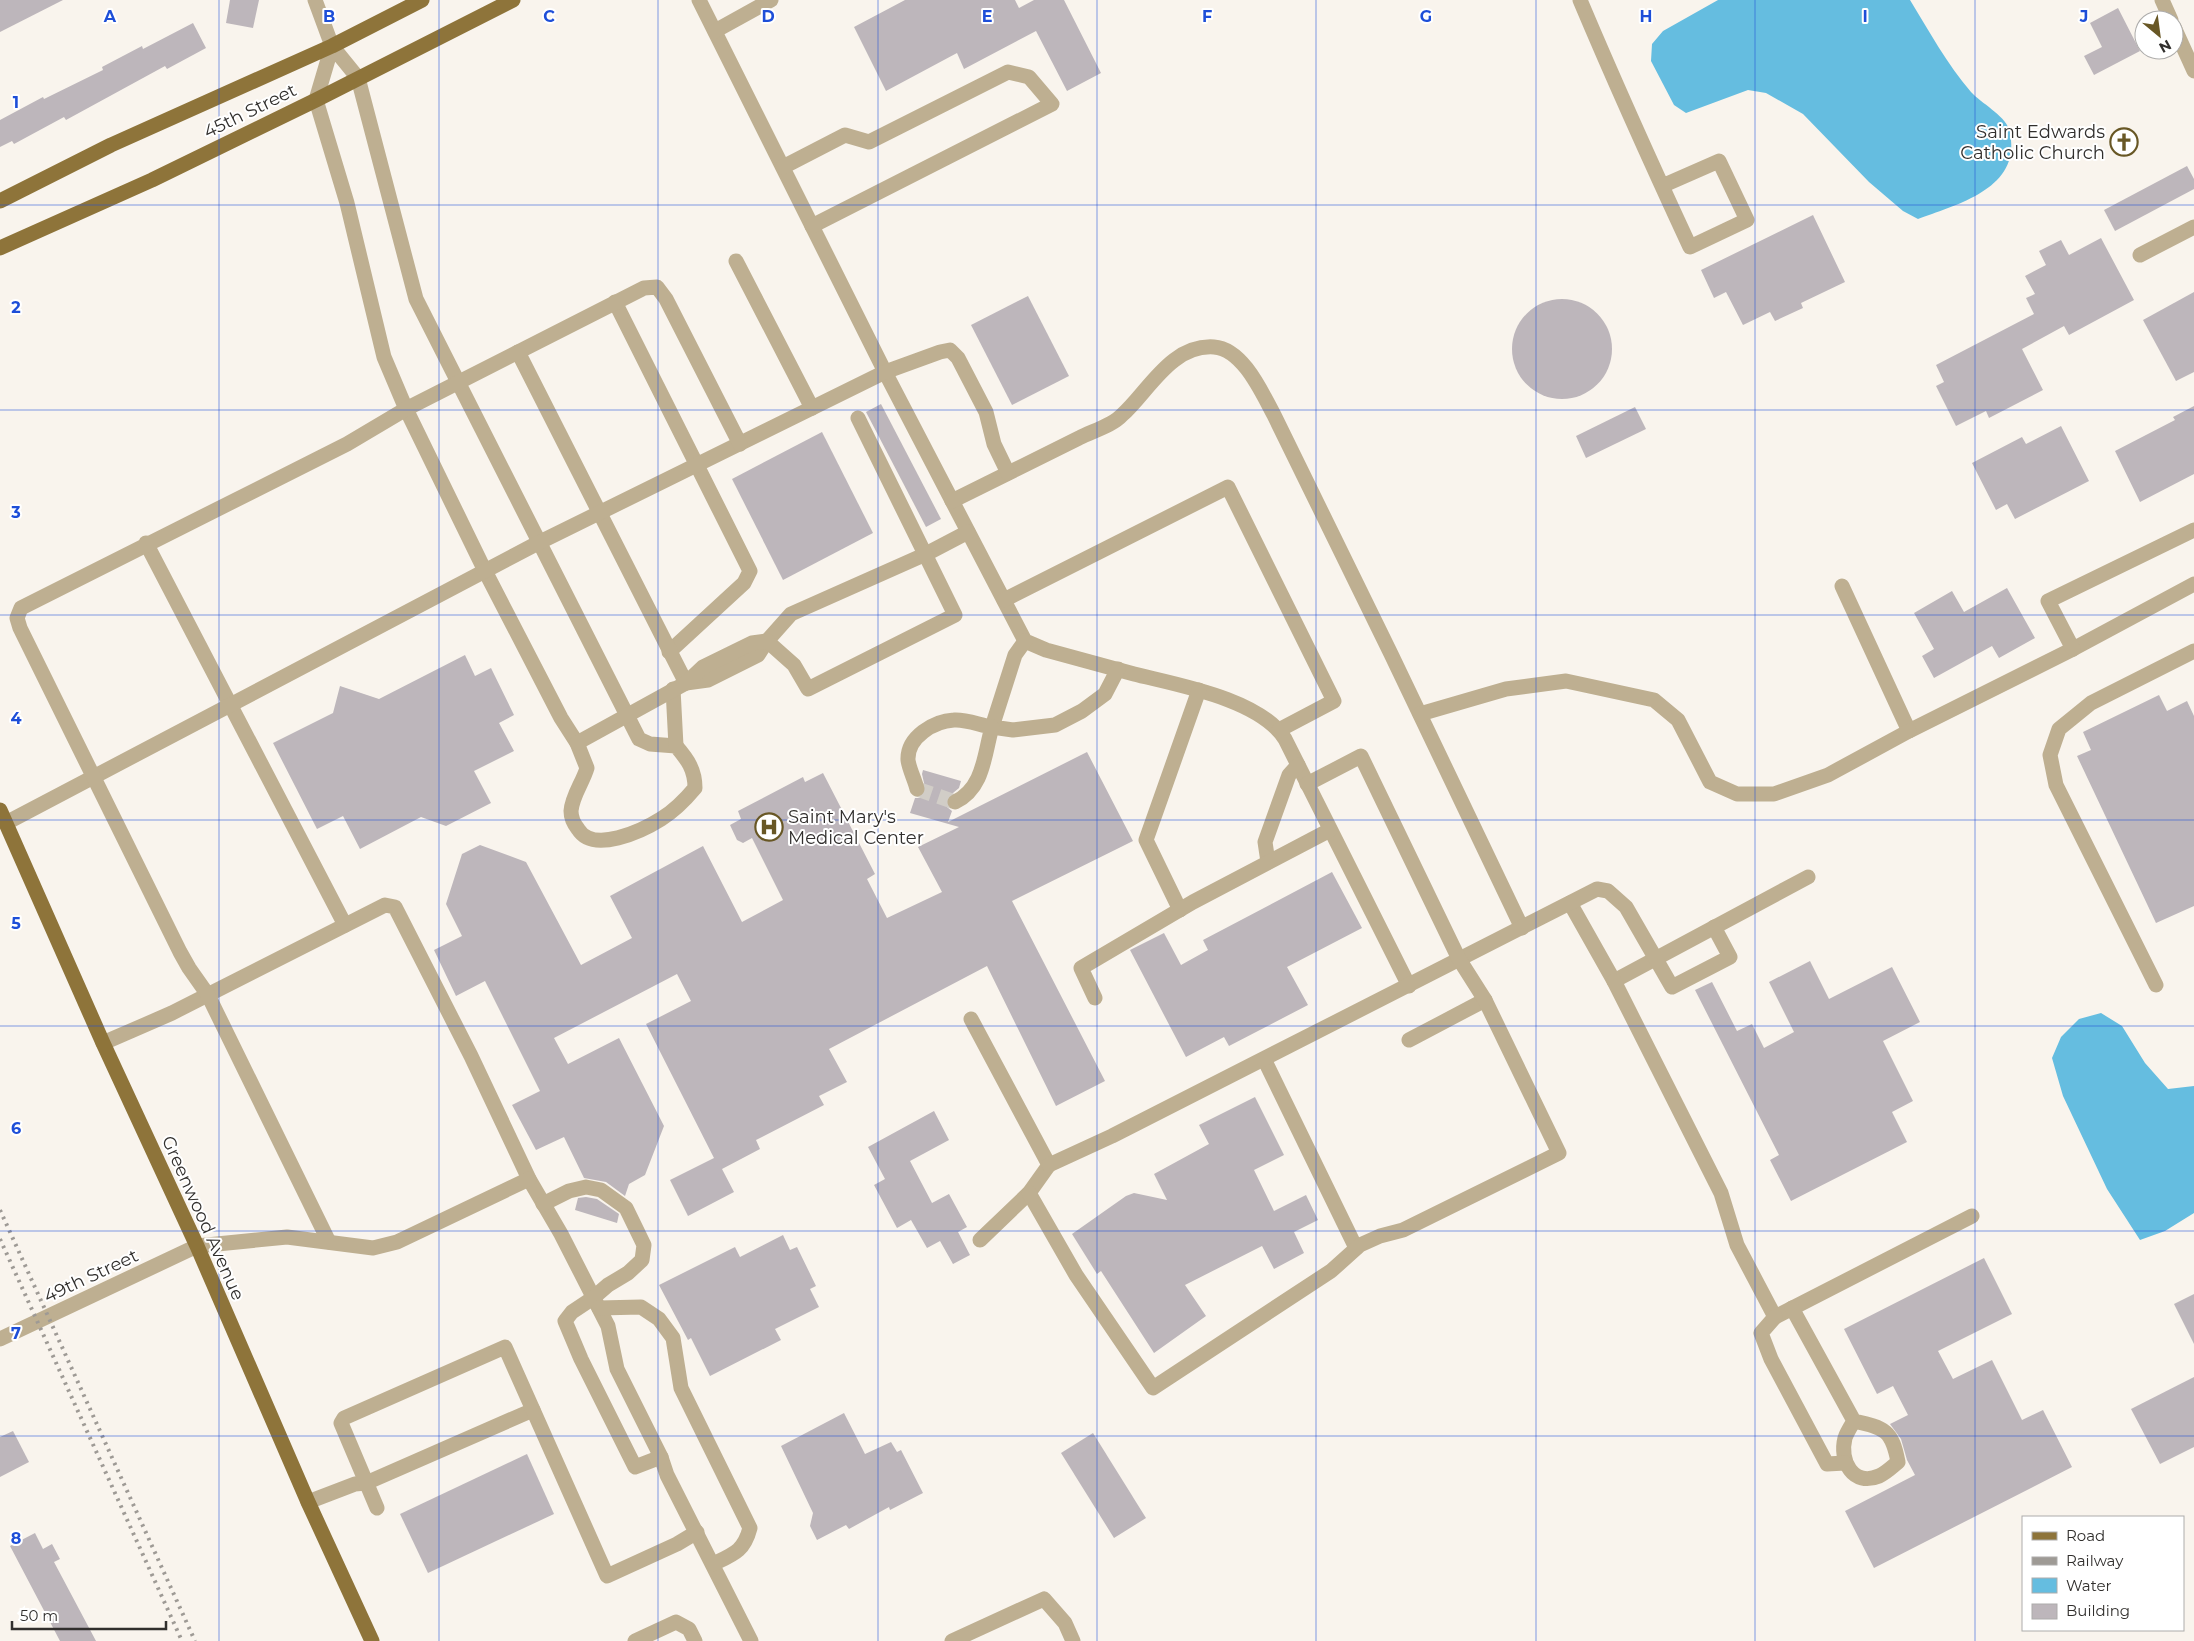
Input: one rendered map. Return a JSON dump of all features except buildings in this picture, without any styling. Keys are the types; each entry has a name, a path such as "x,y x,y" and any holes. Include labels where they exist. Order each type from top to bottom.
{"main road":[{"name":"45th Street","path":"0,201 111,145 332,46 422,0"},
{"name":"45th Street","path":"0,248 152,180 316,100 513,0"},
{"name":"Greenwood Avenue","path":"3,817 103,1043 197,1246 308,1502 372,1641"}],"street":[{"path":"315,0 332,46 358,78 416,299 639,739 650,744 676,746"},
{"path":"699,0 885,372 1025,640 1040,649 1198,690 1248,709 1279,730 1409,986"},
{"path":"715,31 771,0"},
{"path":"1580,0 1662,186 1690,247 1747,220 1719,161 1662,186"},
{"path":"332,46 316,100 348,203 384,357 406,409 485,571 561,718 577,743 587,768 571,812 574,823 581,834 592,840 607,840 635,832 662,819 684,802 695,788 695,776 691,764 676,746 679,686 670,652 518,352"},
{"path":"2184,49 2194,71"},
{"path":"783,167 845,135 869,142 1008,72 1029,77 1052,104 812,226"},
{"path":"2140,255 2194,227"},
{"path":"736,261 812,408"},
{"path":"329,1242 208,995 189,968 20,628 17,618 21,608 38,597 347,444 406,409 644,288 657,287 666,299 740,444"},
{"path":"615,302 750,571 744,583 670,652"},
{"path":"952,501 1121,417 1156,376 1174,359 1192,351 1213,347 1228,351 1240,360 1258,386 1420,714 1522,928"},
{"path":"3,817 93,777 538,543 885,372 940,352 950,350 958,358 986,412 994,444 1008,473"},
{"path":"767,641 794,665 808,689 955,614 858,418"},
{"path":"1004,600 1228,488 1334,700 1279,730"},
{"path":"2073,649 2048,601 2194,530"},
{"path":"577,743 679,686 703,667 752,643 767,641 791,614 926,554 968,532"},
{"path":"146,543 346,925"},
{"path":"1420,714 1506,689 1566,681 1654,700 1678,720 1710,782 1738,794 1774,794 1828,774 2073,649 2194,584"},
{"path":"1842,586 1909,731"},
{"path":"955,802 966,797 979,778 992,727 1015,655 1025,640"},
{"path":"2156,985 2056,785 2050,755 2059,729 2091,703 2194,651"},
{"path":"917,789 908,759 912,745 920,734 935,725 954,720 1013,730 1055,724 1082,712 1105,694 1118,670"},
{"path":"1180,910 1146,840 1198,690"},
{"path":"1029,1193 1076,1275 1153,1388 1331,1270 1356,1248 1380,1236 1403,1230 1559,1153 1485,1000 1459,959 1360,756 1307,784"},
{"path":"1268,862 1265,842 1289,775 1298,765"},
{"path":"1095,998 1081,968 1180,910 1330,830"},
{"path":"1614,982 1808,876"},
{"path":"980,1240 1029,1193 1049,1165 1112,1136 1597,889 1608,892 1626,907 1672,987 1730,957 1714,927"},
{"path":"1570,903 1614,982 1721,1193 1737,1246 1775,1317"},
{"path":"103,1043 172,1013 385,905 395,907 471,1056 529,1180 561,1234 608,1326 617,1370 661,1457 667,1476 714,1564 751,1641"},
{"path":"1409,1040 1485,1000"},
{"path":"971,1018 1049,1165"},
{"path":"1264,1059 1356,1248"},
{"name":"49th Street","path":"0,1339 197,1246 287,1237 373,1248 397,1242 529,1180"},
{"path":"543,1204 569,1191 586,1187 601,1190 626,1208 644,1245 642,1260 628,1273 608,1285 596,1303"},
{"path":"1845,1463 1827,1464 1771,1359 1761,1332 1775,1317 1972,1216"},
{"path":"661,1457 635,1467 580,1358 565,1321 572,1312 596,1303 641,1307 659,1319 673,1338 681,1388 750,1528 746,1542 735,1553 714,1564"},
{"path":"1792,1308 1854,1421"},
{"path":"377,1508 341,1424 344,1418 505,1347 607,1576 676,1544 697,1532"},
{"path":"308,1502 355,1484 366,1483 533,1410"},
{"path":"1854,1421 1880,1426 1894,1442 1898,1462 1879,1476 1865,1478 1853,1474 1845,1463 1845,1438 1854,1421"},
{"path":"952,1641 1044,1599 1065,1623 1073,1641"},
{"path":"635,1641 676,1622 689,1629 695,1641"}],"water":[{"path":"1718,0 1910,0 1962,81 1975,96 2006,124 2011,140 2010,157 2004,171 1994,183 1980,193 1949,208 1918,219 1903,211 1869,182 1803,114 1766,93 1748,90 1686,113 1674,105 1651,61 1652,44 1663,31"},
{"path":"2101,1013 2122,1026 2145,1063 2168,1089 2194,1086 2194,1213 2165,1231 2140,1240 2107,1189 2063,1096 2052,1058 2061,1037 2079,1019"}],"tunnel":[{"path":"917,789 955,802"}],"railway":[{"path":"0,1210 195,1641"},
{"path":"0,1239 182,1641"}],"place":[{"name":"Saint Edwards Catholic Church","path":"2124,142"},
{"name":"Saint Mary's Medical Center","path":"769,827"}]}
